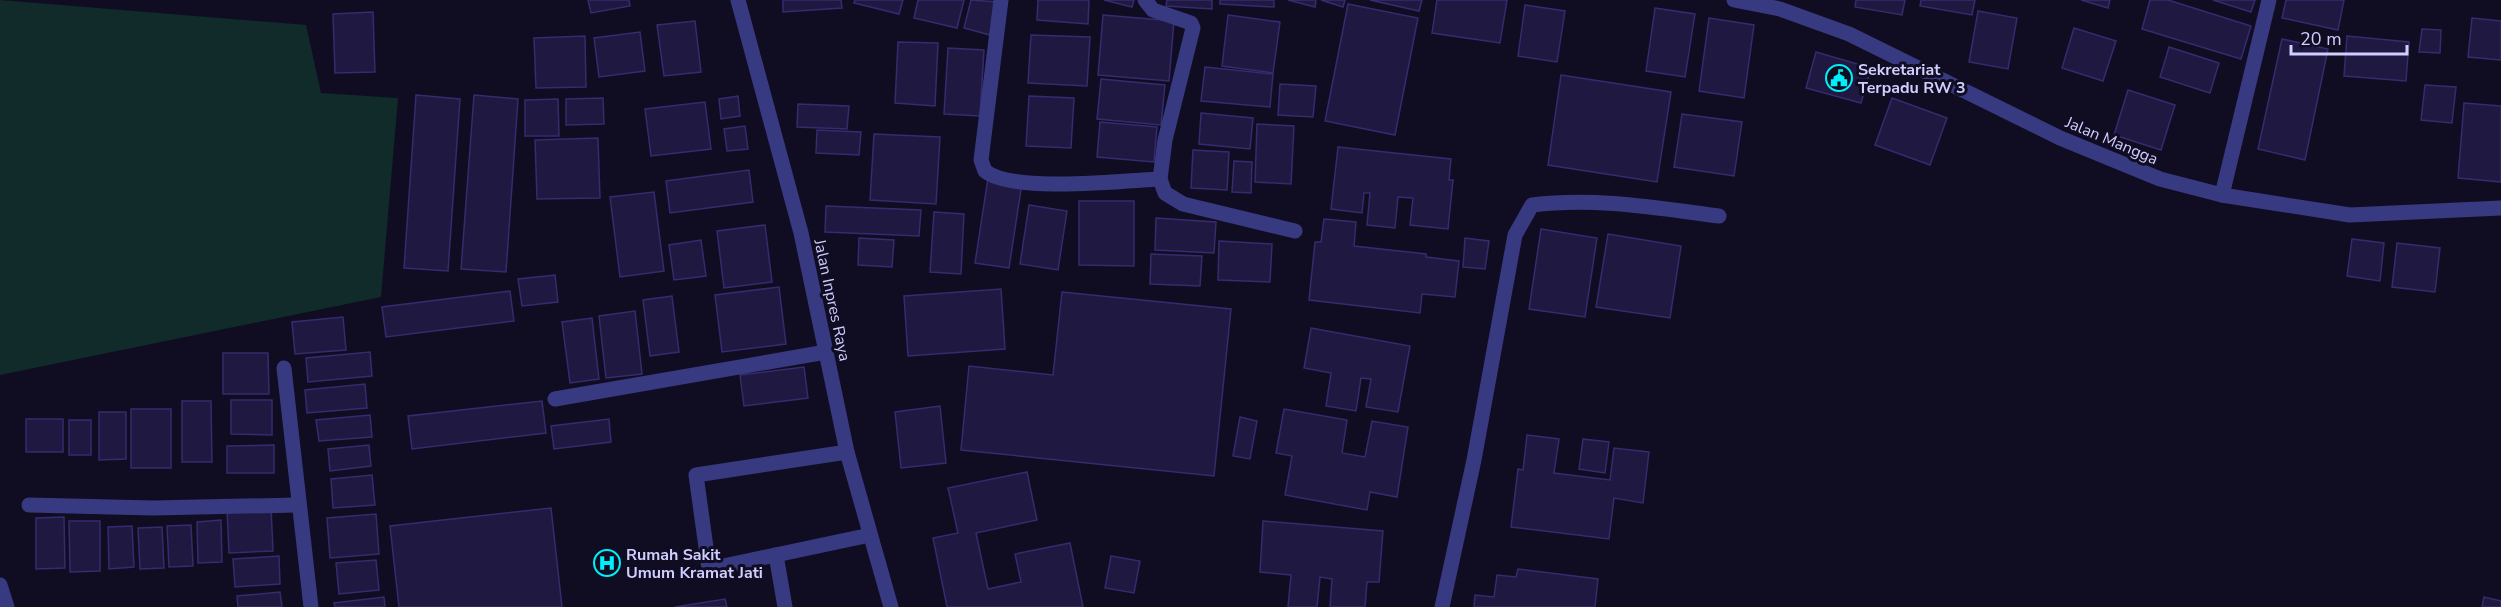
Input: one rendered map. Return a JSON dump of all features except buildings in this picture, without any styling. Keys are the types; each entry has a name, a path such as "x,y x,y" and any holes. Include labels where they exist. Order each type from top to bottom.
{"street":[{"name":"Jalan Inpres Raya","path":"738,0 801,233 847,452 891,607"},
{"path":"1001,0 981,160 985,171 1003,179 1052,184 1160,179"},
{"path":"1145,0 1153,10 1191,23 1193,28 1165,140 1160,179 1165,193 1177,202 1295,231"},
{"name":"Jalan Mangga","path":"1734,0 1780,9 1849,34 2070,143 2160,179 2222,195 2350,215 2501,208"},
{"path":"2222,195 2269,0"},
{"path":"1442,607 1474,460 1515,235 1532,205 1560,201 1644,206 1719,216"},
{"path":"555,399 826,352"},
{"path":"284,368 297,505 311,607"},
{"path":"847,452 696,475 709,569 870,535"},
{"path":"29,505 153,508 297,505"},
{"path":"776,555 785,607"},
{"path":"0,585 6,607"}],"green space":[{"path":"0,0 306,25 321,93 398,98 381,297 0,375"}],"place":[{"name":"Sekretariat Terpadu RW 3","path":"1839,78"},
{"name":"Rumah Sakit Umum Kramat Jati","path":"607,563"}]}
